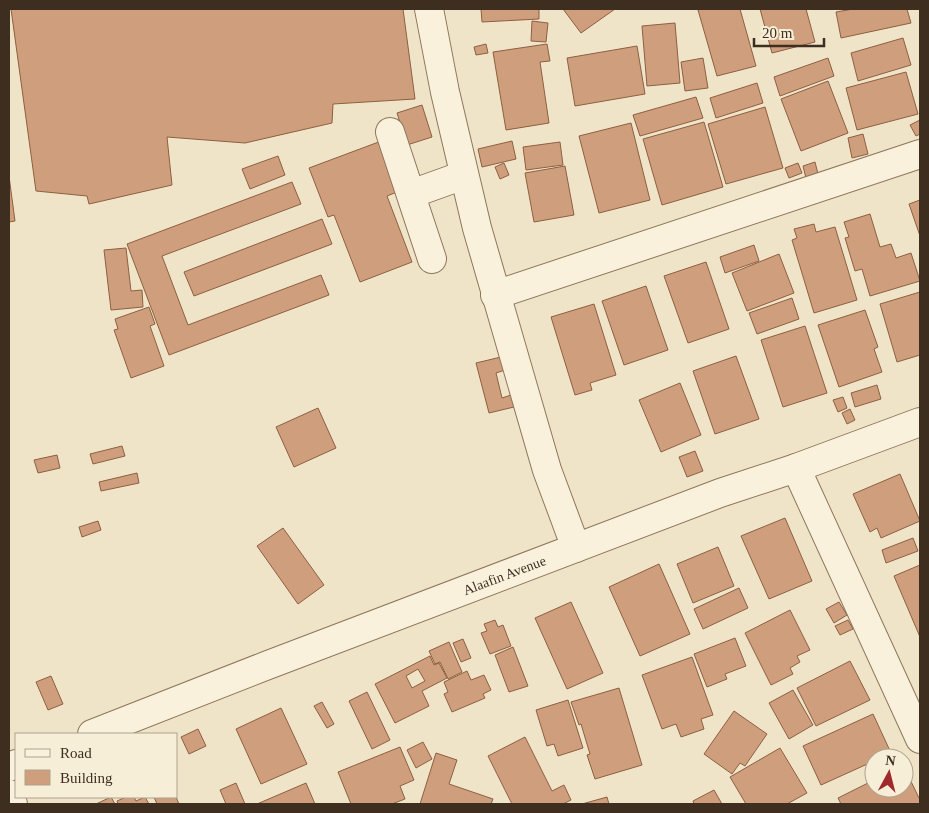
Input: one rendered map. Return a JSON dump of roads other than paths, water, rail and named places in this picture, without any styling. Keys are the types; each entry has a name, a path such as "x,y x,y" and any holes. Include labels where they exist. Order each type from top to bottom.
{"street":[{"path":"429,9 464,176 495,295 547,470 576,548"},
{"path":"390,132 432,259"},
{"path":"495,295 920,154"},
{"path":"411,194 464,176"},
{"name":"Alaafin Avenue","path":"95,733 720,493 796,468 920,422"},
{"path":"796,468 913,706 920,739"},
{"path":"9,794 13,804"}]}
